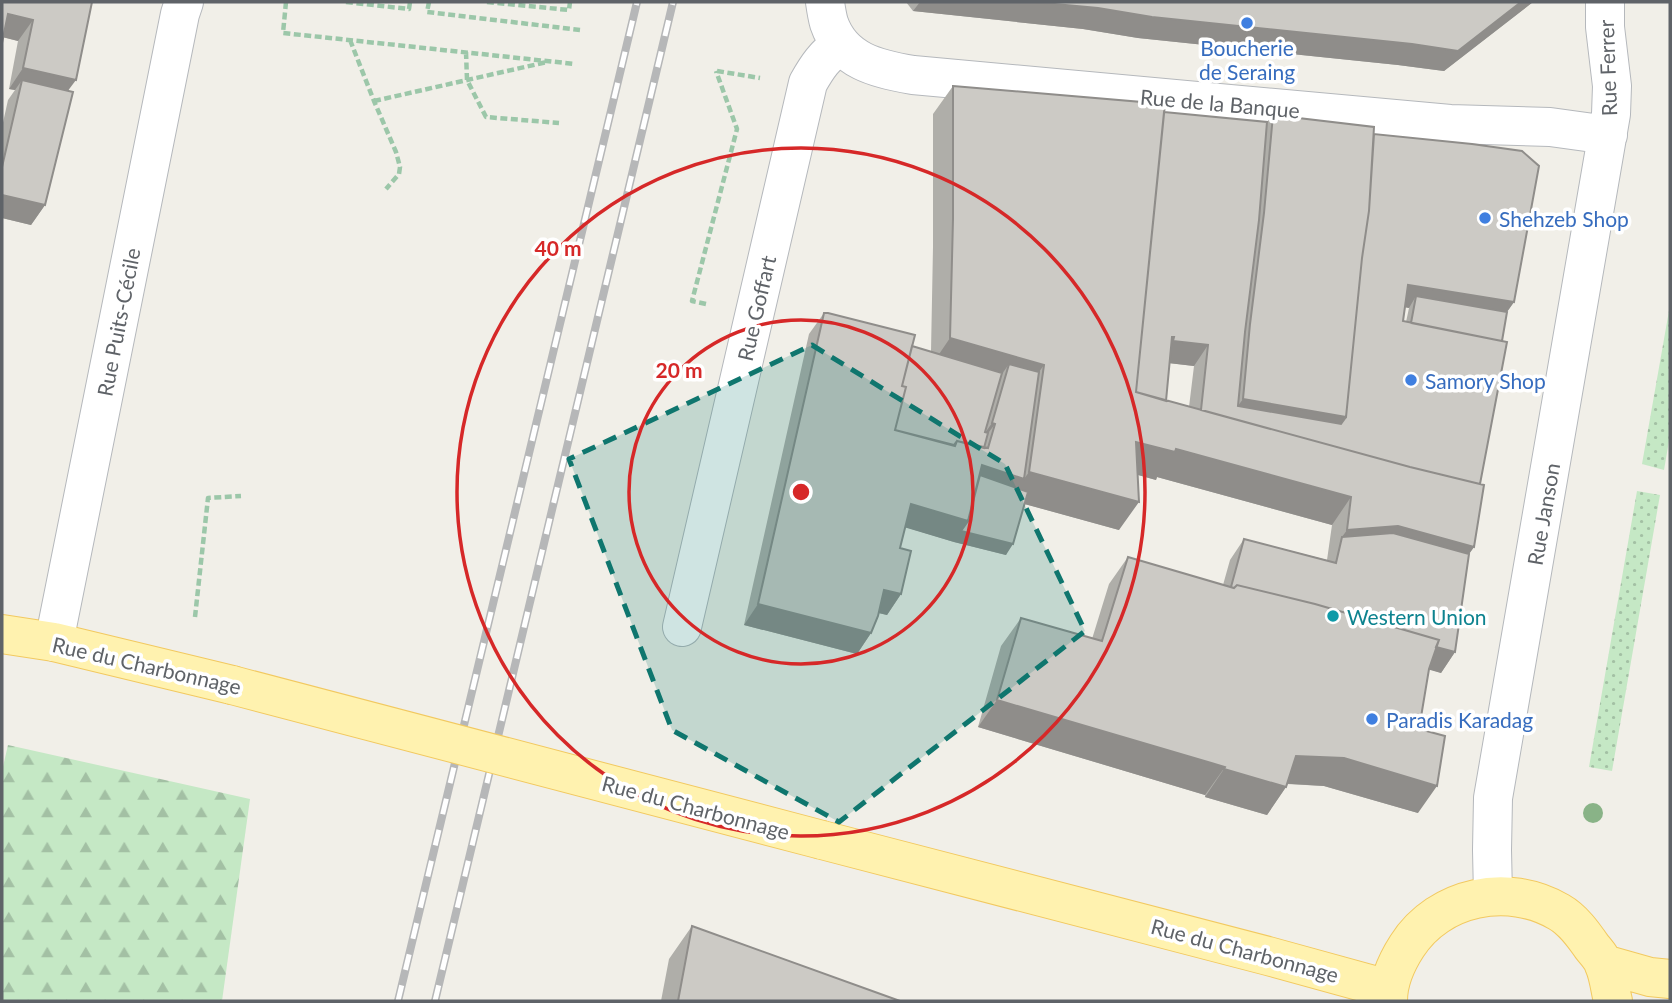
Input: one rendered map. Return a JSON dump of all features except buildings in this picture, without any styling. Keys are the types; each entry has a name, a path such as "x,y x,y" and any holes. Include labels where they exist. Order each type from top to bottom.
{"main road":[{"name":"Rue du Charbonnage","path":"2,634 54,642 232,685 1241,949 1388,995"},
{"path":"1388,995 1398,960 1414,935 1436,915 1464,902 1493,895 1528,899 1560,913 1580,930 1604,964 1613,1001"},
{"path":"1604,964 1670,979"}],"street":[{"name":"Rue Puits-Cécile","path":"54,642 184,2"},
{"path":"825,2 830,24 840,44"},
{"name":"Rue Ferrer","path":"1605,2 1612,86 1608,135"},
{"name":"Rue de la Banque","path":"840,44 861,61 888,71 913,75 1450,124 1550,127 1608,135"},
{"name":"Rue Goffart","path":"682,627 808,83 823,58 840,44"},
{"name":"Rue Janson","path":"1493,895 1493,798 1608,135"}],"path":[{"path":"286,2 283,33 575,64"},
{"path":"346,2 409,9 410,2"},
{"path":"429,2 427,12 580,30"},
{"path":"487,2 569,10 570,2"},
{"path":"350,40 400,167 399,174 386,189"},
{"path":"466,52 467,80 486,117 559,123"},
{"path":"374,101 551,61"},
{"path":"711,304 692,301 737,129 716,71 752,77"},
{"path":"195,617 208,498 241,496"}],"highlighted area":[{"path":"812,345 1005,464 1085,631 839,822 672,730 569,459"}],"green space":[{"path":"1670,305 1670,435 1664,470 1642,464"},
{"path":"1637,491 1660,495 1612,771 1589,767"},
{"path":"8,745 250,799 222,1001 2,1001 2,771"}],"railway":[{"path":"398,1001 637,2"},
{"path":"435,1001 673,2"}],"place":[{"name":"Boucherie de Seraing","path":"1247,23"},
{"name":"Shehzeb Shop","path":"1485,218"},
{"name":"Samory Shop","path":"1411,380"},
{"name":"Western Union","path":"1333,616"},
{"name":"Paradis Karadag","path":"1372,719"}]}
